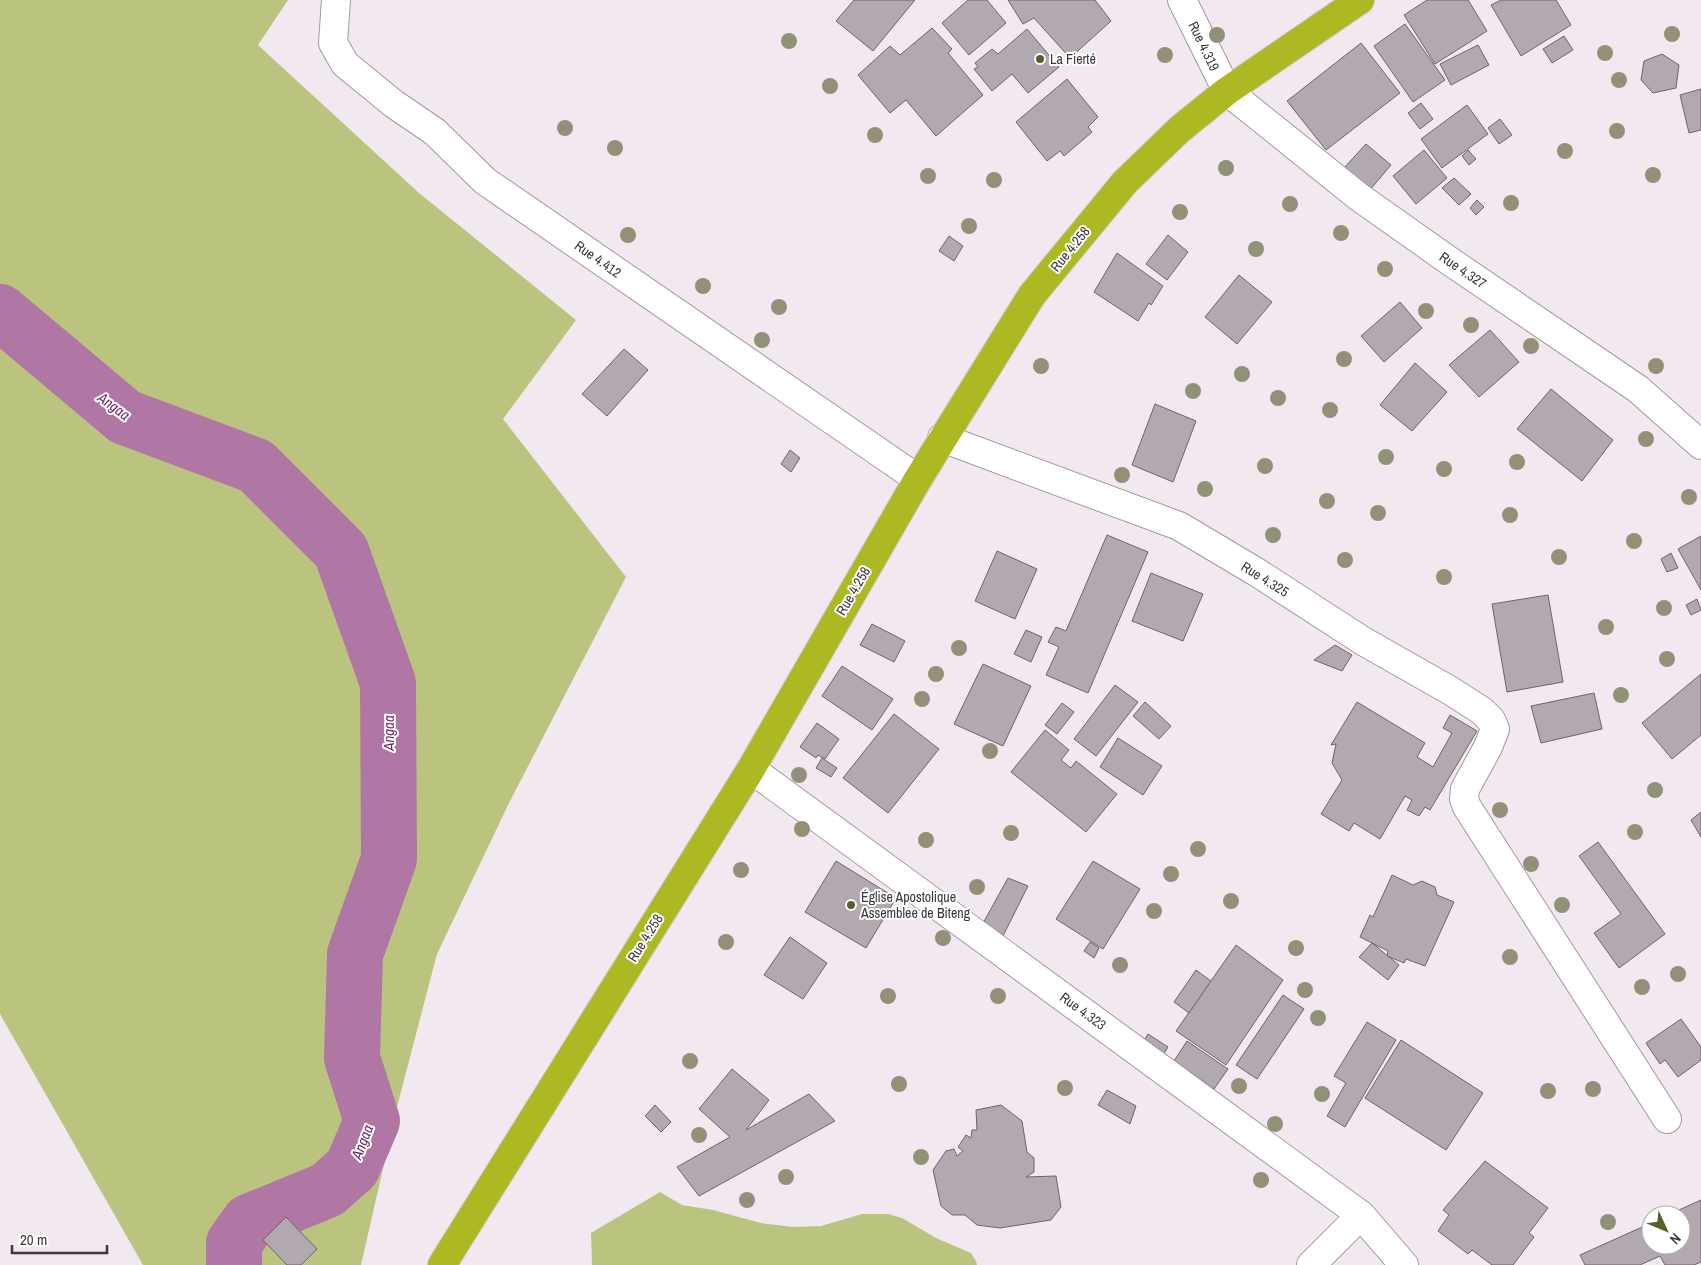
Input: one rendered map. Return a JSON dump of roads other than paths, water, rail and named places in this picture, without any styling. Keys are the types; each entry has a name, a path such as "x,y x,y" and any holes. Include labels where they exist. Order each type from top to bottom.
{"highway":[{"name":"Rue 4.258","path":"442,1265 751,769 942,438 1038,287 1125,182 1180,129 1227,91 1360,0"}],"street":[{"name":"Rue 4.412","path":"336,0 333,43 345,64 394,104 435,132 484,181 918,479"},
{"name":"Rue 4.319","path":"1182,0 1227,91"},
{"name":"Rue 4.327","path":"1227,91 1359,197 1638,389 1701,445"},
{"name":"Rue 4.325","path":"942,438 1179,526 1258,573 1363,641 1482,710 1491,720 1495,729 1488,747 1465,789 1464,799 1467,807 1667,1119"},
{"name":"Rue 4.323","path":"751,769 1361,1215 1404,1265"},
{"path":"1311,1265 1361,1215"}],"waterway":[{"name":"Angaa","path":"0,312 125,417 256,466 341,551 388,683 389,859 355,954 352,1058 372,1121 352,1168 327,1190 249,1222 234,1243 234,1265"}],"place":[{"name":"La Fierté","path":"1040,59"},
{"name":"Église Apostolique Assemblee de Biteng","path":"851,905"}]}
